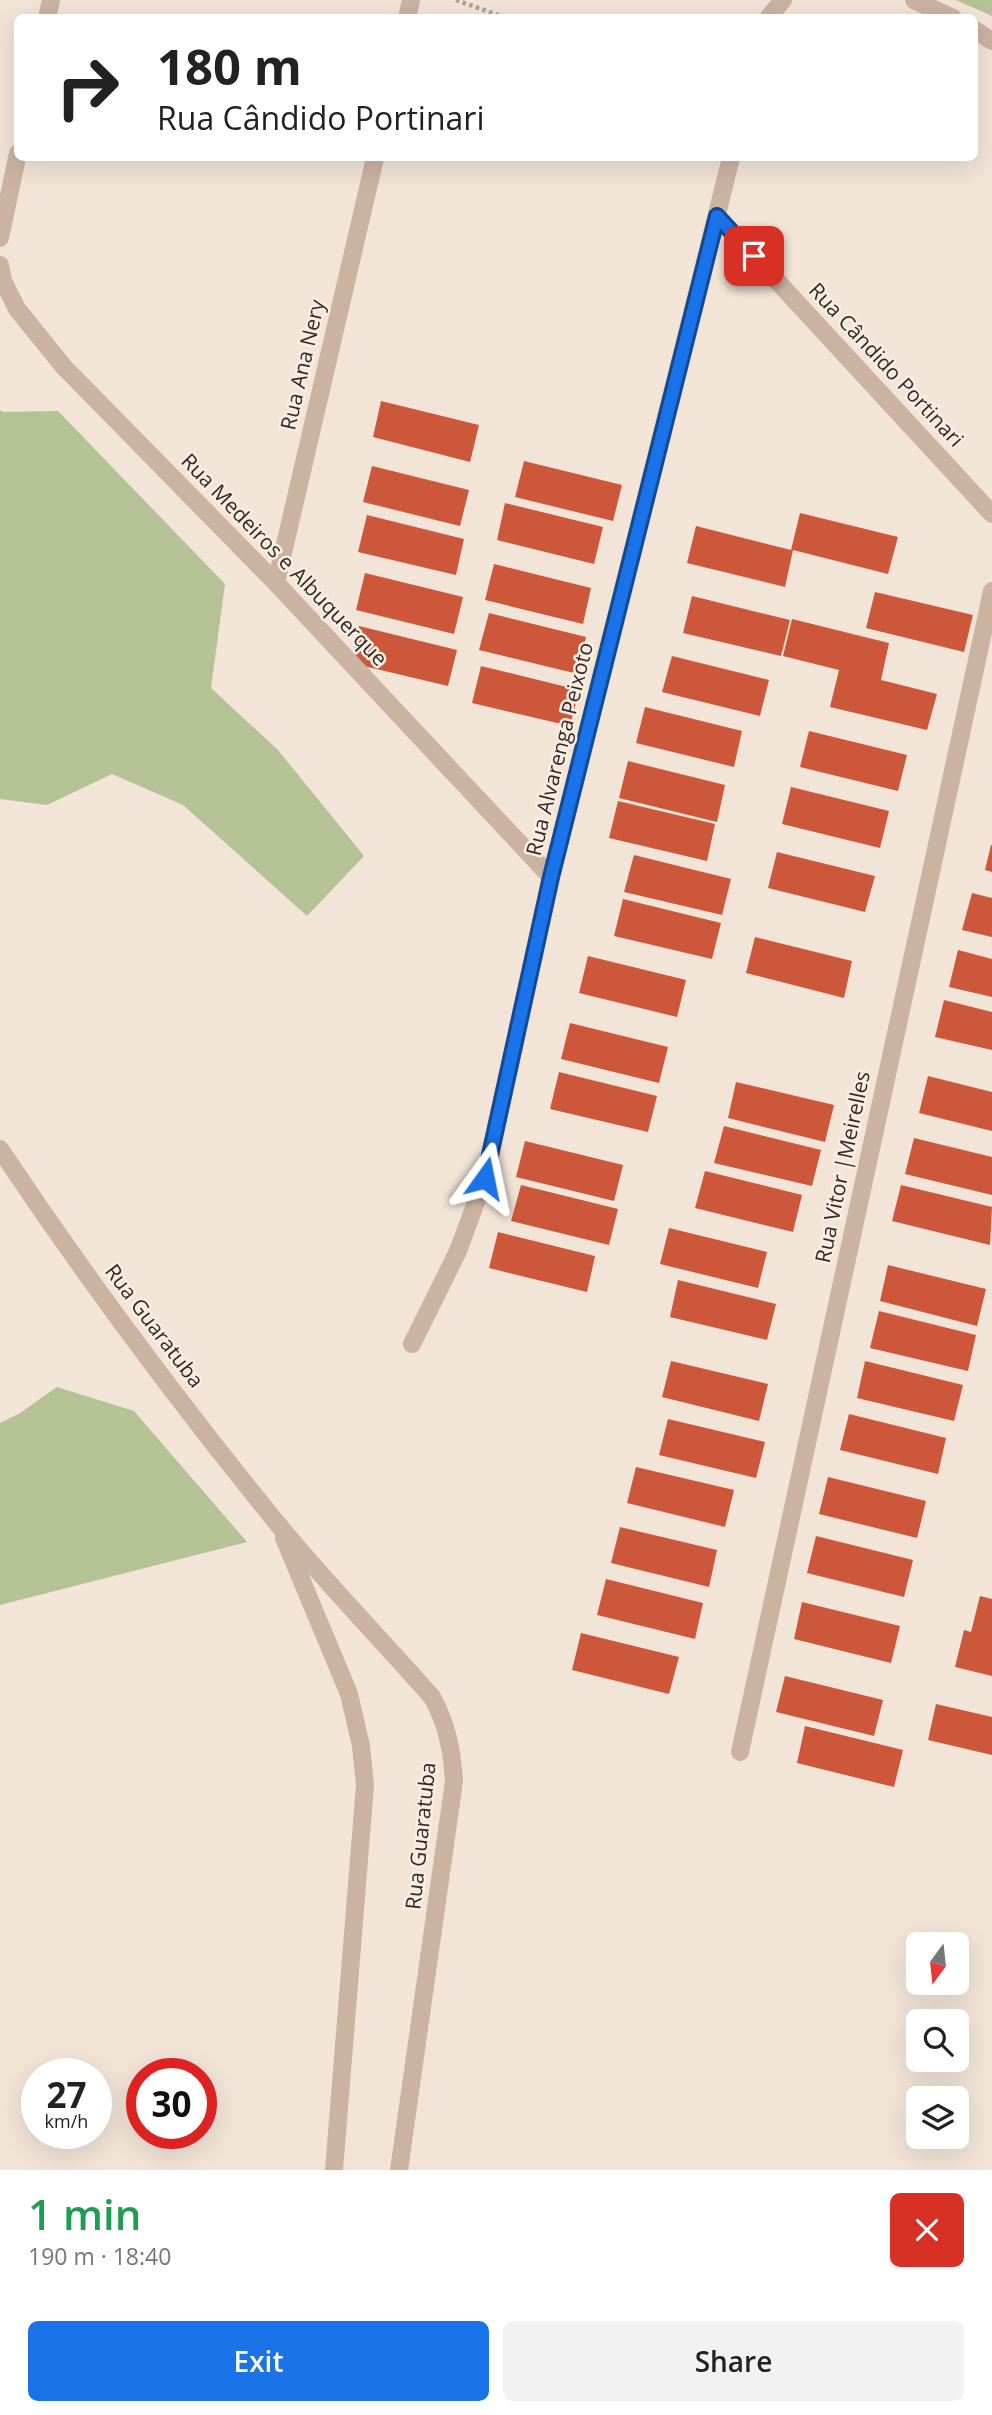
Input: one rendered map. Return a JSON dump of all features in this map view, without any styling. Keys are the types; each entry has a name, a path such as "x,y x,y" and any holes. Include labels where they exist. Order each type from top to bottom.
{"street":[{"path":"771,14 783,0"},
{"path":"914,0 944,14"},
{"path":"0,238 16,161"},
{"name":"Rua Ana Nery","path":"276,583 374,161"},
{"name":"Rua Alvarenga Peixoto","path":"412,1344 458,1251 485,1178 551,877 729,161"},
{"name":"Rua Cândido Portinari","path":"717,216 992,514"},
{"name":"Rua Medeiros e Albuquerque","path":"0,265 17,309 64,367 276,583 551,877"},
{"name":"Rua Vitor |Meirelles","path":"740,1752 992,591"},
{"name":"Rua Guaratuba","path":"0,1149 56,1234 278,1525 432,1697 444,1719 452,1749 454,1781 399,2170"},
{"name":"Rua Guaratuba","path":"278,1525 349,1694 361,1746 365,1785 334,2170"}],"path":[{"path":"456,0 495,14"}],"green space":[{"path":"956,0 992,0 992,16"},
{"path":"0,410 58,411 225,584 211,688 278,750 364,856 307,916 183,805 112,774 47,805 0,799"},
{"path":"57,1387 134,1411 247,1542 0,1605 0,1423 20,1413"}],"building":[{"path":"381,401 479,425 470,462 373,437"},
{"path":"524,461 622,485 613,521 515,497"},
{"path":"372,466 469,490 460,526 363,502"},
{"path":"505,503 603,527 594,564 497,540"},
{"path":"800,513 898,537 888,574 793,550 785,587 687,563 696,526 791,550"},
{"path":"367,515 464,539 456,575 358,552"},
{"path":"494,564 591,588 583,624 485,600"},
{"path":"365,573 463,597 454,634 356,610"},
{"path":"875,592 973,615 964,652 866,628"},
{"path":"692,596 790,620 781,656 683,633"},
{"path":"489,613 586,637 578,674 479,650"},
{"path":"792,619 889,643 881,680 937,694 927,730 830,707 839,670 783,656"},
{"path":"359,626 457,650 448,686 351,663"},
{"path":"672,656 769,680 760,716 662,692"},
{"path":"481,666 579,690 570,726 472,703"},
{"path":"645,707 742,731 734,767 636,743"},
{"path":"809,731 907,755 898,791 800,767"},
{"path":"628,761 725,785 717,822 619,798"},
{"path":"791,787 889,811 880,848 782,824"},
{"path":"618,801 715,824 707,861 609,838"},
{"path":"992,845 992,872 985,870"},
{"path":"777,852 875,876 865,912 768,888"},
{"path":"634,855 731,879 722,915 624,892"},
{"path":"972,893 992,898 992,937 962,930"},
{"path":"623,899 721,923 712,959 614,936"},
{"path":"755,937 852,961 844,998 746,973"},
{"path":"958,950 992,959 992,997 949,987"},
{"path":"588,956 686,980 677,1017 579,993"},
{"path":"944,1000 992,1012 992,1050 935,1037"},
{"path":"570,1023 668,1047 659,1083 561,1059"},
{"path":"559,1072 657,1096 648,1132 550,1109"},
{"path":"928,1076 992,1092 992,1131 919,1113"},
{"path":"736,1082 834,1105 825,1142 728,1118"},
{"path":"724,1126 821,1150 812,1186 714,1163"},
{"path":"914,1138 992,1157 992,1195 905,1174"},
{"path":"525,1141 623,1165 614,1201 516,1177"},
{"path":"705,1171 802,1195 793,1232 695,1208"},
{"path":"521,1185 618,1209 609,1245 511,1221"},
{"path":"901,1185 992,1207 990,1245 892,1221"},
{"path":"669,1228 767,1252 758,1288 660,1264"},
{"path":"498,1232 595,1256 587,1292 489,1268"},
{"path":"888,1265 986,1289 977,1326 880,1301"},
{"path":"678,1280 776,1304 767,1340 670,1317"},
{"path":"879,1311 976,1335 968,1371 870,1348"},
{"path":"671,1361 768,1384 759,1421 662,1397"},
{"path":"865,1361 963,1385 954,1421 857,1398"},
{"path":"849,1414 946,1438 938,1474 840,1450"},
{"path":"668,1419 765,1442 756,1478 659,1455"},
{"path":"636,1467 734,1490 725,1527 627,1503"},
{"path":"828,1477 926,1501 917,1538 819,1514"},
{"path":"620,1527 717,1550 709,1587 611,1563"},
{"path":"816,1536 913,1560 904,1597 807,1573"},
{"path":"606,1579 703,1603 695,1639 597,1615"},
{"path":"980,1596 992,1599 992,1676 955,1667 964,1630 971,1632"},
{"path":"802,1602 900,1626 891,1663 794,1639"},
{"path":"581,1633 679,1657 669,1694 572,1670"},
{"path":"785,1676 883,1700 874,1736 776,1712"},
{"path":"936,1704 992,1717 992,1755 928,1740"},
{"path":"805,1726 903,1750 894,1787 797,1763"}],"route":[{"path":"485,1178 551,877 717,216 754,256"}]}
